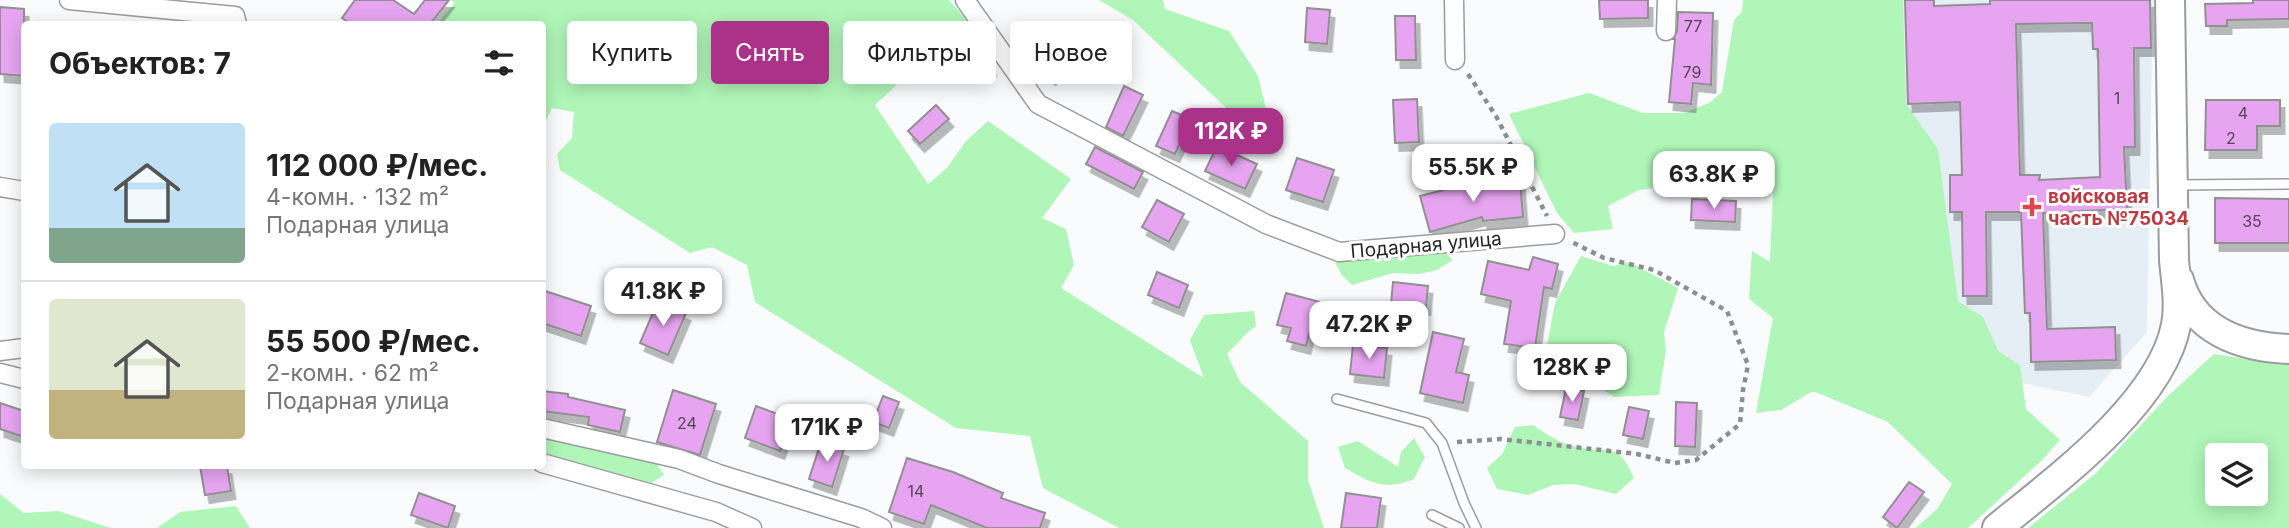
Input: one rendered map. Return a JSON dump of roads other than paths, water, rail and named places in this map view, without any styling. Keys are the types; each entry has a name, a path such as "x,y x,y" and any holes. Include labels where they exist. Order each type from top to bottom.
{"main road":[{"path":"1997,528 2100,440 2155,375 2172,343 2177,324 2178,300 2174,260 2170,0"},
{"path":"2174,260 2181,287 2190,306 2215,331 2234,341 2289,349"}],"street":[{"path":"69,0 236,20"},
{"name":"Подарная улица","path":"965,0 1038,104 1266,224 1339,252 1555,234"},
{"path":"1454,0 1455,60"},
{"path":"1666,31 1667,0"},
{"path":"0,187 21,190"},
{"path":"0,351 21,348"},
{"path":"0,373 21,378"},
{"path":"546,429 679,459 861,517 882,528"},
{"path":"546,464 716,512 752,528"}],"lane":[{"path":"2173,185 2289,184"},
{"path":"1337,399 1426,423 1442,443 1476,528"},
{"path":"1432,515 1459,528"}],"place":[{"name":"войсковая часть №75034","path":"2032,207"}]}
